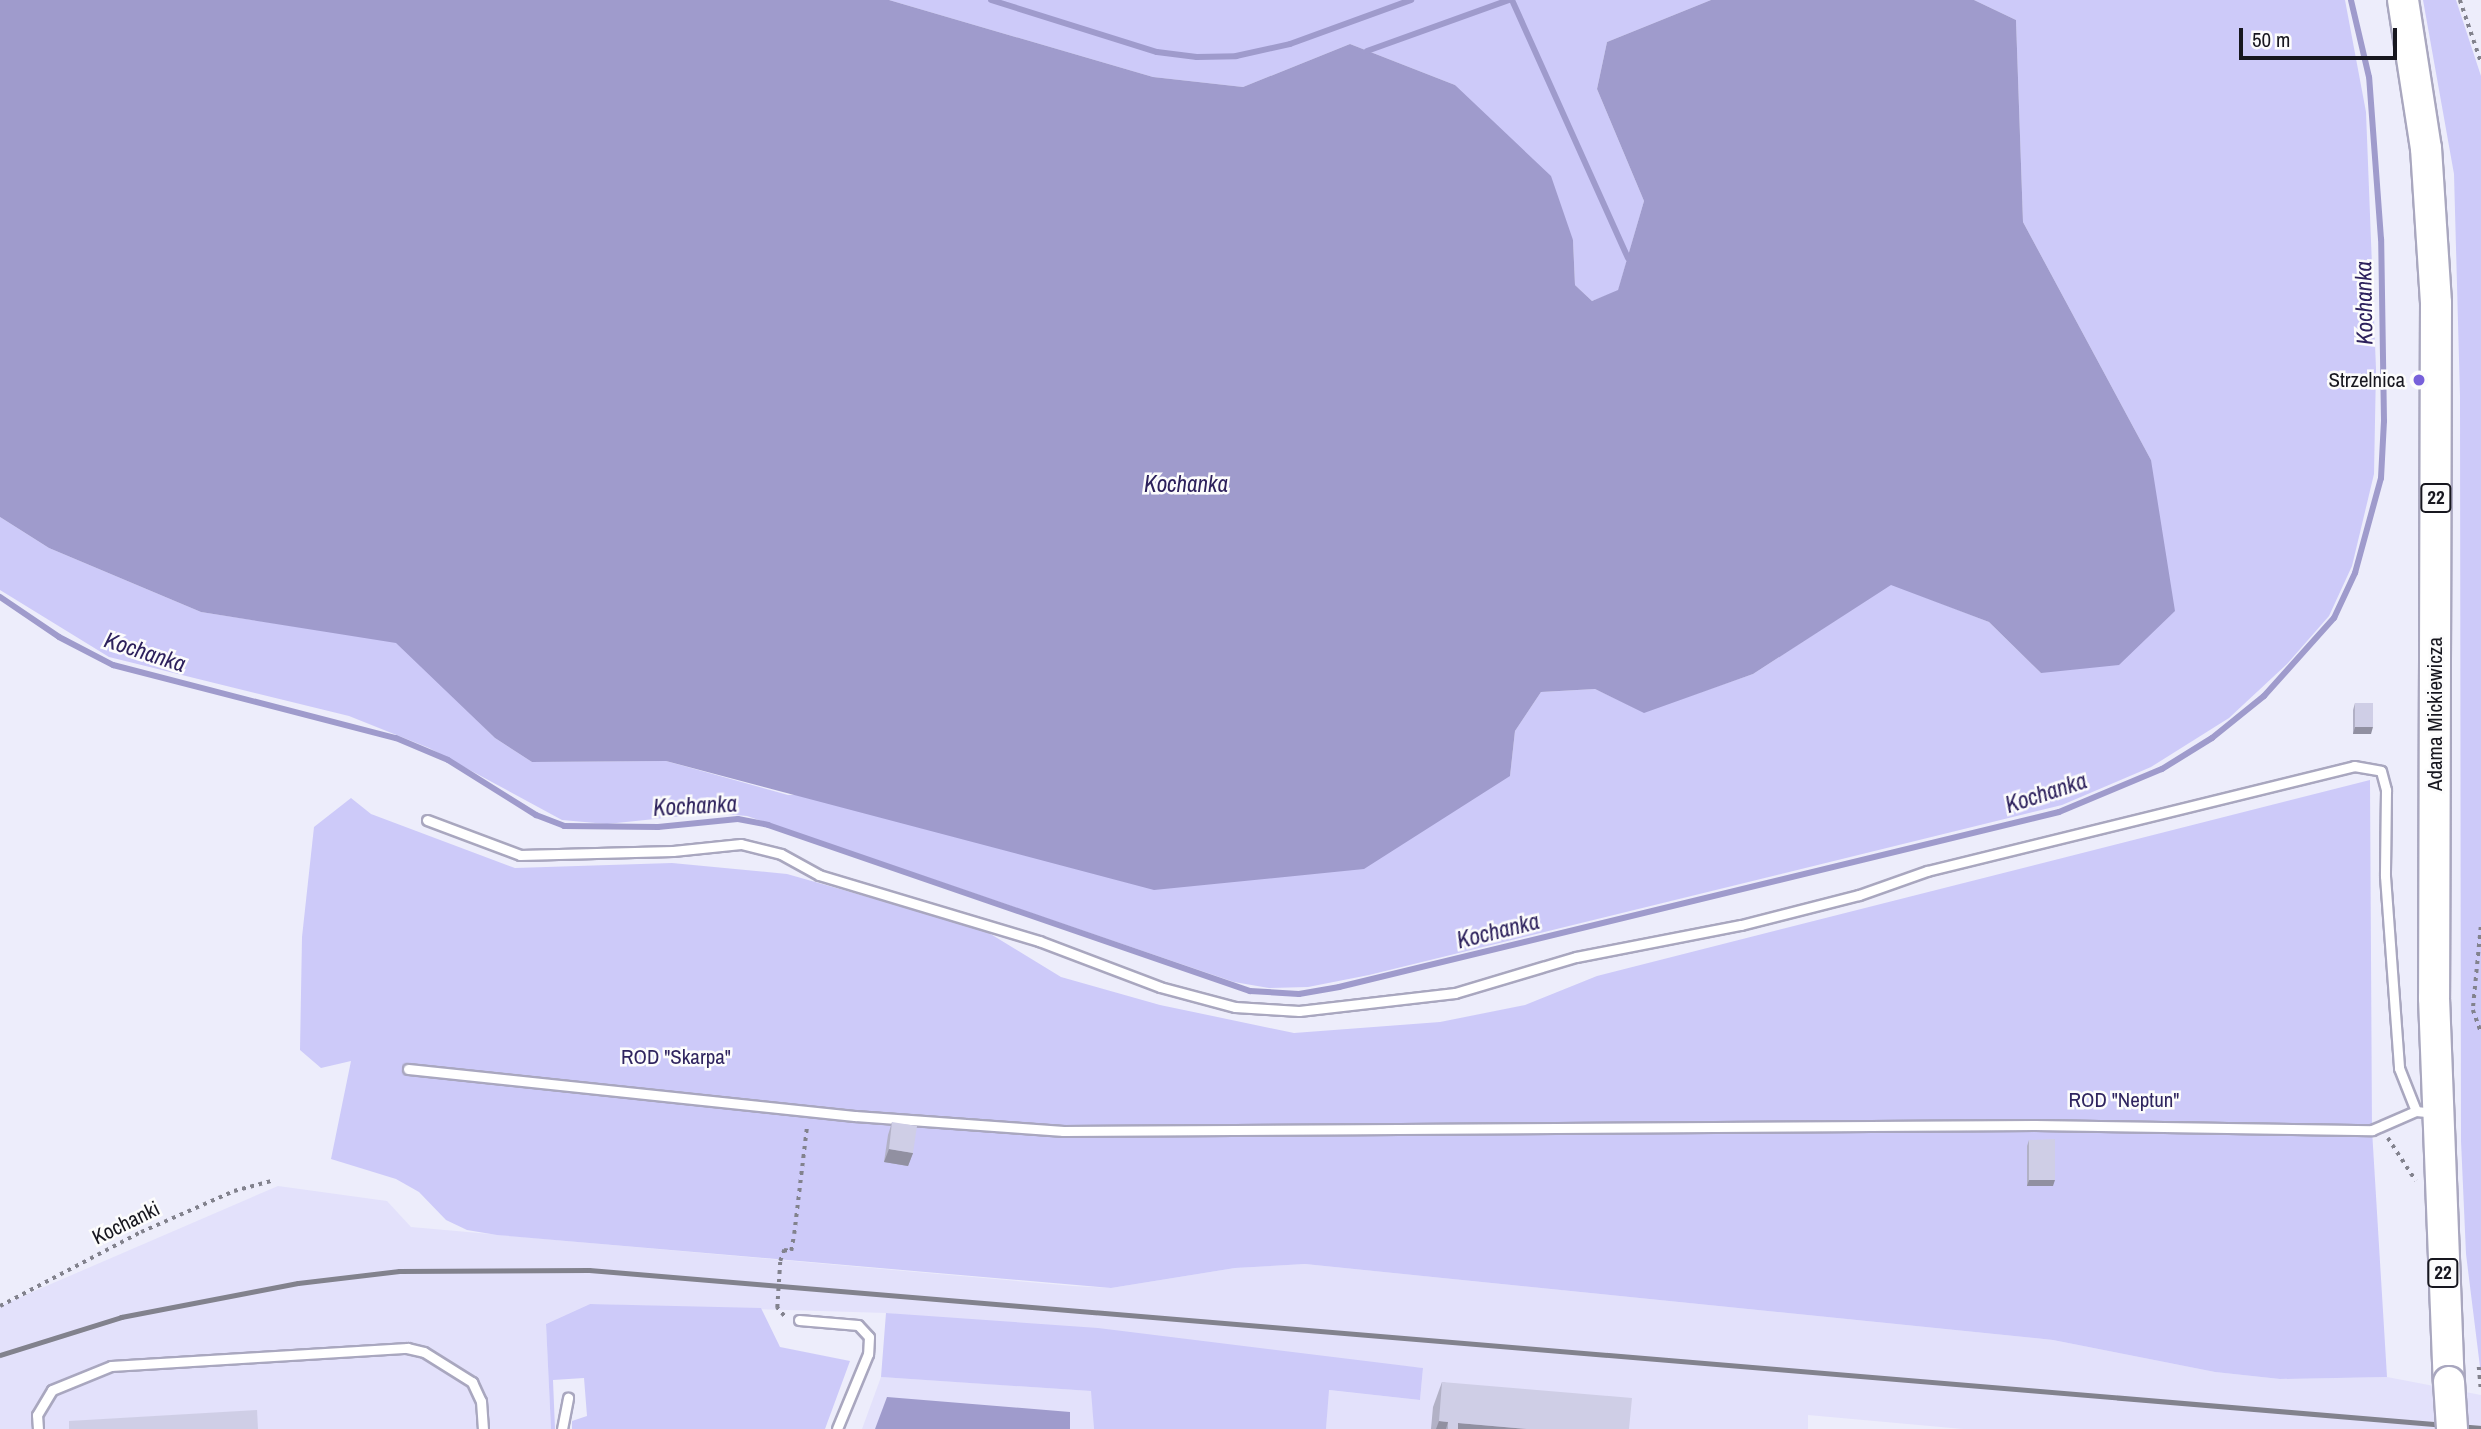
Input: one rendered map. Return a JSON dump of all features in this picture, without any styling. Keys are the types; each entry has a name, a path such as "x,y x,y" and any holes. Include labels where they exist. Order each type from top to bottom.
{"main road":[{"name":"Adama Mickiewicza","path":"2403,0 2426,148 2436,303 2426,1112 2452,1429"}],"lane":[{"path":"408,1069 809,1110 1063,1132 2035,1125 2372,1130 2426,1112 2399,1068 2385,876 2386,790 2381,771 2354,766 1927,871 1859,895 1741,925 1576,957 1455,993 1298,1011 1235,1007 1160,987 1039,941 819,875 781,854 741,844 673,851 520,855 427,820"},
{"path":"799,1320 858,1325 869,1337 868,1354 837,1429"},
{"path":"38,1429 37,1415 52,1390 111,1366 407,1348 424,1352 472,1381 481,1401 483,1429"},
{"path":"562,1429 568,1398"}],"path":[{"path":"2460,0 2481,62"},
{"path":"2481,927 2473,1010 2481,1032"},
{"path":"799,1320 785,1317 777,1308 780,1261 784,1250 790,1251 794,1234 809,1110"},
{"path":"2386,1124 2388,1143 2421,1188"},
{"name":"Kochanki","path":"0,1306 141,1232 234,1191 271,1181"},
{"path":"2481,1366 2481,1391"}],"shaded area":[{"path":"278,1186 387,1201 411,1227 1073,1286 1111,1288 1235,1268 1305,1264 2053,1340 2215,1372 2280,1379 2387,1377 2481,1395 2481,1429 1963,1429 1808,1415 1808,1429 1326,1429 1328,1390 1420,1400 1423,1368 886,1313 590,1304 546,1324 551,1429 0,1429 0,1306"},
{"path":"881,1377 1092,1391 1094,1429 862,1429"}],"green space":[{"path":"889,0 1711,0 1607,42 1597,89 1644,201 1618,291 1592,301 1575,285 1573,240 1455,85 1350,44 1243,87 1153,77"},
{"path":"1974,0 2345,0 2366,112 2376,369 2374,474 2352,566 2329,616 2287,664 2229,718 2151,767 2062,805 1369,975 1308,987 1269,988 1234,982 747,816 712,813 607,824 562,820 429,748 349,716 109,657 0,590 0,517 49,548 201,612 397,642 495,738 532,762 666,761 788,795 1510,776 1515,731 1541,692 1595,689 1644,712 1753,674 1891,584 1989,622 2041,673 2151,460 2023,222 2016,20"},
{"path":"2423,0 2456,0 2481,76 2481,1375 2466,1254 2461,1141 2460,396 2454,174"},
{"path":"2370,780 2372,1130 2387,1377 2280,1379 2215,1372 2053,1340 1305,1264 1235,1268 1111,1288 497,1235 467,1230 446,1220 419,1192 396,1179 331,1159 351,1061 321,1068 300,1050 302,937 314,827 351,798 371,814 515,868 672,863 787,874 984,930 1061,977 1160,1005 1294,1033 1440,1022 1525,1005 1597,976"},
{"path":"590,1304 761,1308 780,1347 850,1361 825,1429 572,1429 572,1421 587,1416 584,1378 553,1380 555,1429 551,1429 546,1324"},
{"path":"886,1313 1098,1328 1423,1368 1420,1400 1329,1390 1326,1429 1094,1429 1091,1391 881,1377"}],"water":[{"name":"Kochanka","path":"0,0 889,0 1153,77 1243,87 1350,44 1455,85 1551,176 1573,240 1575,285 1592,301 1618,290 1644,201 1597,89 1607,42 1711,0 1974,0 2016,20 2023,222 2151,460 2175,611 2119,665 2041,673 1989,622 1891,585 1753,674 1644,713 1595,689 1541,692 1515,731 1510,776 1364,869 1154,890 666,761 532,762 495,738 396,643 201,612 49,548 0,517"},
{"path":"887,1397 1070,1412 1070,1429 875,1429"}],"building":[{"path":"2355,703 2373,703 2373,727 2355,727"},
{"path":"892,1122 917,1126 913,1153 889,1149"},
{"path":"2055,1139 2055,1180 2029,1180 2029,1140"},
{"path":"1442,1382 1632,1398 1629,1429 1527,1429 1458,1423 1458,1429 1448,1429 1448,1422 1439,1421"},
{"path":"257,1410 258,1429 69,1429 69,1421"}],"waterway":[{"path":"991,0 1157,52 1197,57 1236,56 1290,44 1411,0"},
{"path":"1367,51 1509,0"},
{"path":"1512,0 1628,258"},
{"name":"Kochanka","path":"0,597 59,637 113,665 396,738 448,760 536,815 564,826 658,827 738,819 768,825 1250,991 1299,994 1339,987 2059,812 2162,769 2212,738 2264,696 2334,618 2355,573 2381,478 2384,421 2381,239 2369,77 2351,0"}],"railway":[{"path":"0,1355 121,1317 298,1283 399,1271 589,1270 2481,1428"}],"place":[{"name":"Strzelnica","path":"2419,380"}],"park label":[{"name":"ROD \"Skarpa\"","path":"676,1057"},
{"name":"ROD \"Neptun\"","path":"2124,1100"}]}
